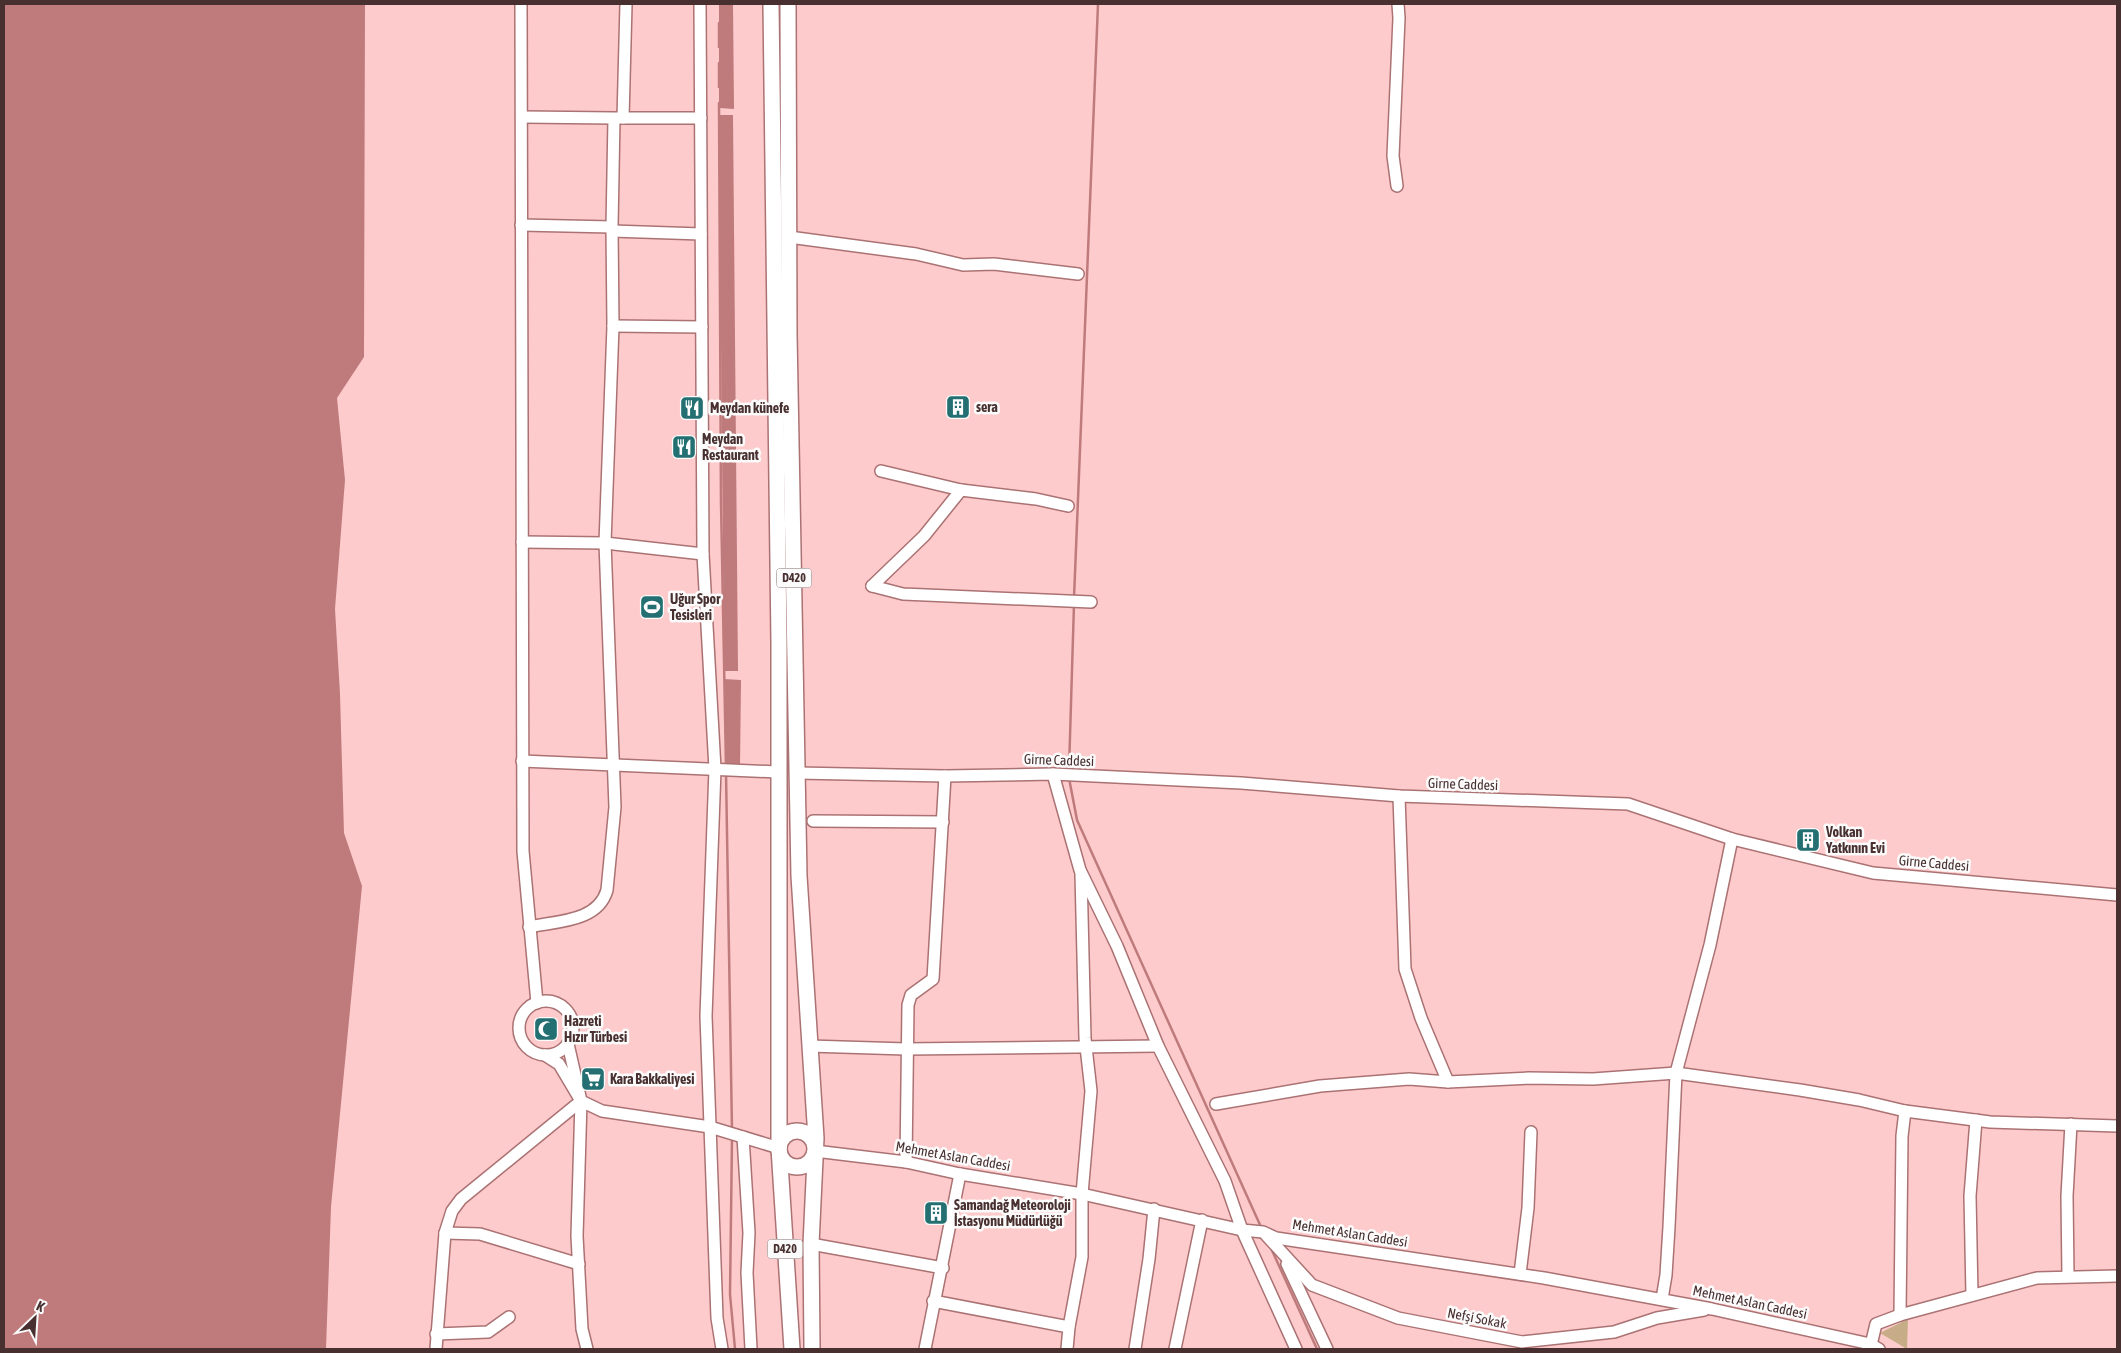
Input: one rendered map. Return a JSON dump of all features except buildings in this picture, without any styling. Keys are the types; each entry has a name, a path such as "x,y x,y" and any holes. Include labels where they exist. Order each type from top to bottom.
{"main road":[{"name":"D420","path":"771,4 779,643 779,1148 792,1349"},
{"name":"D420","path":"788,4 789,237 800,876 815,1151 811,1244 812,1349"},
{"path":"793,1131 799,1131 804,1132 813,1140 815,1151 811,1161 796,1167 786,1163 779,1148 784,1137 793,1131"}],"street":[{"path":"521,4 523,851 537,1003"},
{"path":"529,927 584,916 598,908 605,898 615,806 605,542 612,326 612,229 626,4"},
{"path":"700,4 703,554 715,769 706,1016 717,1318 722,1349"},
{"path":"1397,186 1393,156 1398,4"},
{"path":"522,117 701,118"},
{"path":"521,225 702,234"},
{"path":"789,237 916,254 963,265 994,264 1078,274"},
{"path":"612,326 702,327"},
{"path":"881,471 961,490 1036,499 1068,506"},
{"path":"961,490 924,536 872,586 903,594 1091,602"},
{"path":"522,542 605,542 703,554"},
{"path":"522,761 778,772"},
{"name":"Girne Caddesi","path":"798,773 894,773 945,776 1053,774 1241,783 1399,796 1628,804 1732,839 1873,873 2117,895"},
{"path":"1053,774 1080,870 1117,946 1158,1046 1225,1181 1242,1230 1296,1349"},
{"path":"906,1162 906,1049 909,997 933,979 945,776"},
{"path":"1399,796 1405,968 1421,1018 1448,1082"},
{"path":"813,821 943,822"},
{"path":"1662,1299 1670,1227 1676,1073 1710,945 1732,839"},
{"path":"1067,1349 1069,1327 1082,1257 1082,1194 1091,1090 1086,1048 1080,870"},
{"path":"587,1349 582,1329 577,1236 581,1101 568,1044 573,1028 568,1012 554,1002 537,1003 529,1008 523,1015 520,1023 519,1032 522,1041 536,1053 544,1055 559,1064 581,1101 602,1111 710,1127 779,1148"},
{"path":"544,1055 553,1054 568,1044"},
{"path":"808,1046 906,1049 1158,1046"},
{"path":"1216,1104 1320,1086 1408,1079 1448,1082 1529,1078 1593,1079 1676,1073 1859,1100 1905,1112 1976,1120 2117,1126"},
{"path":"436,1349 445,1233 452,1211 461,1199 581,1101"},
{"path":"1900,1315 1902,1136 1905,1112"},
{"path":"1972,1295 1970,1196 1976,1120"},
{"path":"2068,1276 2067,1196 2071,1124"},
{"path":"1520,1274 1528,1208 1531,1132"},
{"path":"742,1137 749,1233 747,1273 751,1349"},
{"name":"Mehmet Aslan Caddesi","path":"815,1151 906,1162 960,1174 1082,1194 1242,1230 1263,1232 1276,1238 1520,1274 1662,1299 1873,1347"},
{"path":"925,1349 933,1301 943,1268 960,1174"},
{"path":"1135,1349 1149,1259 1154,1209"},
{"path":"1175,1349 1202,1220"},
{"name":"Nefşi Sokak","path":"1263,1232 1312,1285 1398,1318 1522,1342 1614,1332 1657,1318 1712,1309"},
{"path":"445,1233 480,1234 579,1264"},
{"path":"811,1244 943,1268"},
{"path":"1282,1254 1327,1349"},
{"path":"1873,1347 1876,1324 1900,1315 2036,1278 2117,1276"},
{"path":"933,1301 1069,1327"},
{"path":"436,1334 488,1332 509,1317"}],"shaded area":[{"path":"4,4 365,4 364,357 337,398 345,480 335,609 340,694 344,833 362,886 331,1207 326,1349 4,1349"},
{"path":"719,4 733,4 734,109 719,108"},
{"path":"719,115 733,115 738,671 724,671"},
{"path":"724,679 741,680 740,767 727,767"},
{"path":"1908,1319 1907,1349 1880,1333"}],"waterway":[{"path":"1074,598 1098,4"},
{"path":"719,23 719,47"},
{"path":"719,63 719,87"},
{"path":"719,103 721,503 726,767"},
{"path":"1069,770 1074,604"},
{"path":"726,773 732,1130"},
{"path":"1069,778 1077,820 1261,1227"},
{"path":"732,1138 730,1294 735,1349"},
{"path":"1270,1246 1317,1349"}],"place":[{"name":"sera","path":"958,407"},
{"name":"Meydan künefe","path":"692,408"},
{"name":"Meydan Restaurant","path":"684,447"},
{"name":"Uğur Spor Tesisleri","path":"652,607"},
{"name":"Volkan Yatkının Evi","path":"1808,840"},
{"name":"Hazreti Hızır Türbesi","path":"546,1029"},
{"name":"Kara Bakkaliyesi","path":"593,1079"},
{"name":"Samandağ Meteoroloji İstasyonu Müdürlüğü","path":"936,1213"}]}
